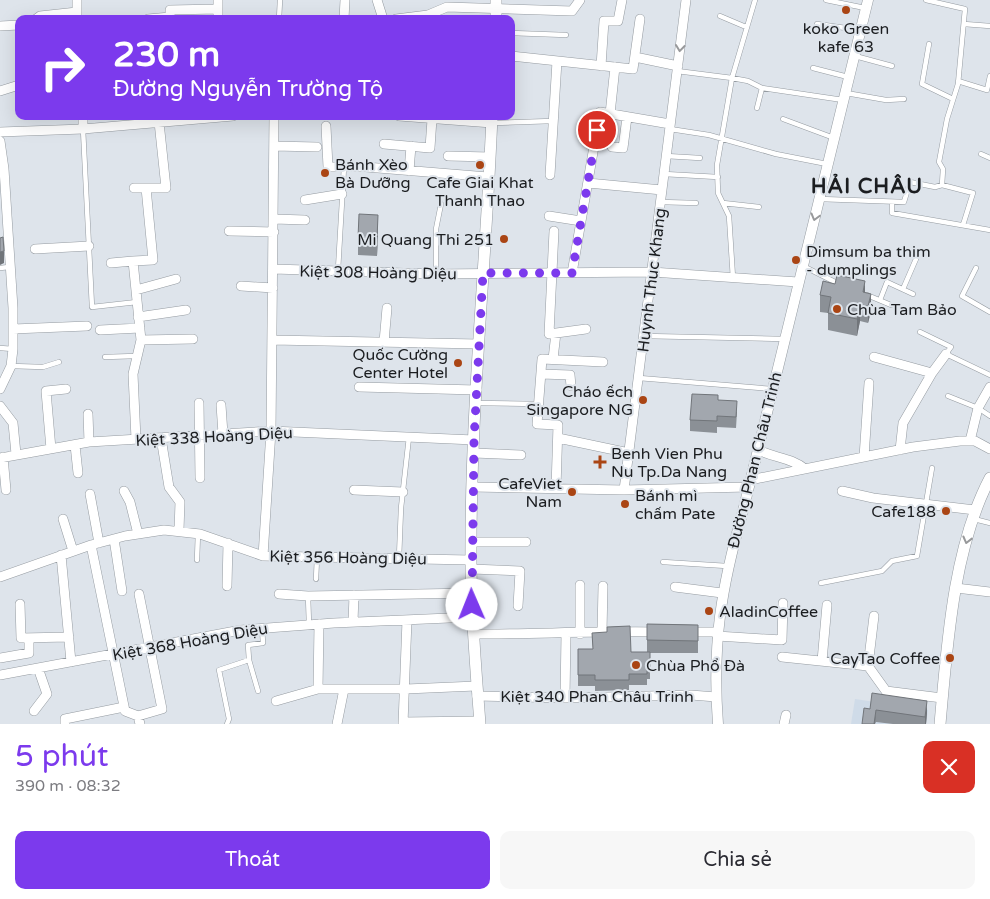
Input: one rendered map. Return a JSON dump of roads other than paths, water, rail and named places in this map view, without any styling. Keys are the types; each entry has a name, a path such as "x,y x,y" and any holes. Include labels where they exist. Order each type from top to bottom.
{"main road":[{"path":"480,722 472,617 471,565 474,440 492,120"},
{"path":"940,724 956,588 974,514 990,478"}],"street":[{"path":"76,0 77,15"},
{"path":"344,15 345,0"},
{"path":"377,0 382,15"},
{"path":"428,15 448,7 572,11 580,0"},
{"path":"601,66 604,21 618,21 622,0"},
{"name":"Huynh Thuc Khang","path":"624,490 686,0"},
{"path":"170,15 170,10 218,4"},
{"name":"Đường Phan Châu Trinh","path":"718,724 716,697 717,634 727,566 758,449 867,4"},
{"path":"515,56 633,69 640,19"},
{"path":"0,26 15,25"},
{"path":"635,57 677,68"},
{"path":"550,175 557,61"},
{"path":"610,114 615,68"},
{"path":"0,91 15,86"},
{"path":"572,273 600,112 670,126"},
{"path":"612,147 623,148 627,117"},
{"path":"83,120 83,129"},
{"path":"0,132 83,129 124,121 160,122 182,120"},
{"path":"263,556 270,431 274,269 274,120"},
{"path":"384,144 430,148 432,120"},
{"path":"134,188 166,188 160,122"},
{"path":"326,126 328,167 488,177"},
{"path":"0,141 4,169 4,268 13,328 14,349 11,366 0,389"},
{"path":"274,146 317,147"},
{"path":"409,171 411,146"},
{"path":"448,156 490,157"},
{"path":"588,183 662,190"},
{"path":"111,263 153,260 146,188"},
{"path":"305,200 342,194"},
{"path":"549,216 581,221"},
{"path":"274,219 306,220"},
{"path":"228,231 274,232"},
{"path":"554,231 549,334 586,329"},
{"path":"35,249 89,246"},
{"path":"133,261 141,340 133,374 136,440"},
{"name":"Kiệt 308 Hoàng Diệu","path":"274,269 436,274 652,272 798,282"},
{"path":"136,290 176,279"},
{"path":"241,286 273,288"},
{"path":"384,342 386,308"},
{"path":"138,317 186,310"},
{"path":"13,328 87,326"},
{"path":"100,330 140,328"},
{"path":"553,359 556,333"},
{"path":"141,340 193,339"},
{"path":"272,340 479,344"},
{"path":"900,450 903,423 932,373 946,354"},
{"path":"874,357 932,373"},
{"path":"556,488 558,425 537,424 542,359 603,362"},
{"path":"541,374 570,375 571,386"},
{"path":"864,458 869,383"},
{"path":"359,387 477,390"},
{"path":"970,441 978,408 990,387"},
{"path":"51,449 46,392 66,389"},
{"path":"199,403 200,478"},
{"path":"221,405 223,434"},
{"path":"0,406 13,423 16,454"},
{"path":"88,414 90,442"},
{"name":"Kiệt 338 Hoàng Diệu","path":"1,458 90,442 270,431 474,440"},
{"path":"161,438 169,486 180,502 179,530"},
{"path":"558,438 629,453"},
{"path":"473,487 624,490 749,483 805,469 900,450 970,441 975,441 990,449"},
{"path":"75,445 78,473"},
{"path":"758,449 795,463 805,469"},
{"path":"474,453 521,455"},
{"path":"1,458 6,490"},
{"path":"354,490 403,492"},
{"path":"124,491 130,502 138,534"},
{"path":"842,491 873,498 927,503 974,514"},
{"path":"90,494 95,544 112,654 126,712 139,720 162,709 148,648 139,594"},
{"path":"63,519 73,551"},
{"name":"Kiệt 356 Hoàng Diệu","path":"0,577 73,551 114,539 164,530 179,530 198,533 263,556 399,558 520,571 518,606"},
{"path":"114,539 122,591"},
{"path":"472,542 526,542"},
{"path":"227,586 228,543"},
{"path":"61,555 71,662"},
{"path":"580,585 580,634"},
{"path":"602,632 603,586"},
{"path":"674,587 722,592"},
{"path":"956,588 990,592"},
{"path":"279,594 308,596 472,593"},
{"path":"353,622 354,595"},
{"path":"473,634 670,632 782,640 783,603"},
{"path":"20,604 21,638 69,637"},
{"path":"822,661 827,605"},
{"path":"874,616 868,666 886,691 942,698"},
{"name":"Kiệt 368 Hoàng Diệu","path":"0,674 241,630 353,622 472,617"},
{"path":"407,620 406,689 403,723 480,722"},
{"path":"318,689 319,624"},
{"path":"564,698 566,634"},
{"path":"0,658 29,653 29,639"},
{"path":"782,657 868,666"},
{"path":"34,711 47,694 38,668"},
{"name":"Kiệt 340 Phan Châu Trinh","path":"276,701 318,689 477,691 564,698 691,695 716,697"},
{"path":"337,724 344,689"},
{"path":"65,724 65,719 124,707"}],"lane":[{"path":"279,15 280,0"},
{"path":"733,278 729,216 718,193 718,177 722,138 732,78 755,0"},
{"path":"826,0 867,4"},
{"path":"926,0 965,9 958,81 947,119 939,162 943,169 942,185"},
{"path":"957,0 957,7"},
{"path":"720,16 746,27"},
{"path":"817,24 862,30"},
{"path":"964,24 990,26"},
{"path":"515,33 566,35"},
{"path":"929,44 922,84 953,98"},
{"path":"855,56 892,66"},
{"path":"677,68 732,78 762,88 886,100 904,99"},
{"path":"813,68 849,77"},
{"path":"958,81 987,90 990,76"},
{"path":"757,108 762,88"},
{"path":"783,119 835,138"},
{"path":"492,120 552,121"},
{"path":"670,126 722,138 784,156 828,164"},
{"path":"83,129 92,307 137,302"},
{"path":"980,154 990,158"},
{"path":"666,156 700,158"},
{"path":"338,271 344,167"},
{"path":"664,174 718,177"},
{"path":"820,199 904,202 910,182 935,187 942,185 973,193 963,225"},
{"path":"660,202 696,203"},
{"path":"723,202 759,207"},
{"path":"892,202 892,213 990,230"},
{"path":"436,274 436,229 441,204"},
{"path":"903,289 916,258"},
{"path":"802,266 847,286"},
{"path":"976,268 962,296 990,312"},
{"path":"880,300 887,282 913,294"},
{"path":"865,294 891,305"},
{"path":"920,332 951,347 946,354 990,375"},
{"path":"644,336 784,339"},
{"path":"0,348 14,349"},
{"path":"105,357 136,356"},
{"path":"11,366 43,367 59,362"},
{"path":"638,378 772,389"},
{"path":"948,396 978,408 990,416"},
{"path":"476,403 539,404"},
{"path":"399,558 409,437"},
{"path":"821,583 882,571 892,561 917,556 932,468"},
{"path":"974,514 990,523"},
{"path":"196,560 198,533"},
{"path":"316,579 317,558"},
{"path":"663,562 727,566"},
{"path":"308,596 309,625"},
{"path":"258,691 249,660 248,645 263,643 262,628"},
{"path":"227,724 229,719 219,670 249,660"}],"place":[{"name":"koko Green kafe 63","path":"846,10"},
{"name":"Cafe Giai Khat Thanh Thao","path":"480,165"},
{"name":"Bánh Xèo Bà Dưỡng","path":"325,173"},
{"name":"Mi Quang Thi 251","path":"504,239"},
{"name":"Dimsum ba thim - dumplings","path":"796,260"},
{"name":"Chùa Tam Bảo","path":"837,309"},
{"name":"Quốc Cường Center Hotel","path":"458,363"},
{"name":"Cháo ếch Singapore NG","path":"643,400"},
{"name":"Benh Vien Phu Nu Tp.Da Nang","path":"600,462"},
{"name":"CafeViet Nam","path":"572,492"},
{"name":"Bánh mì chấm Pate","path":"625,504"},
{"name":"Cafe188","path":"946,511"},
{"name":"AladinCoffee","path":"709,611"},
{"name":"CayTao Coffee","path":"950,658"},
{"name":"Chùa Phổ Đà","path":"636,665"}],"district":[{"name":"HẢI CHÂU","path":"867,186"}]}
